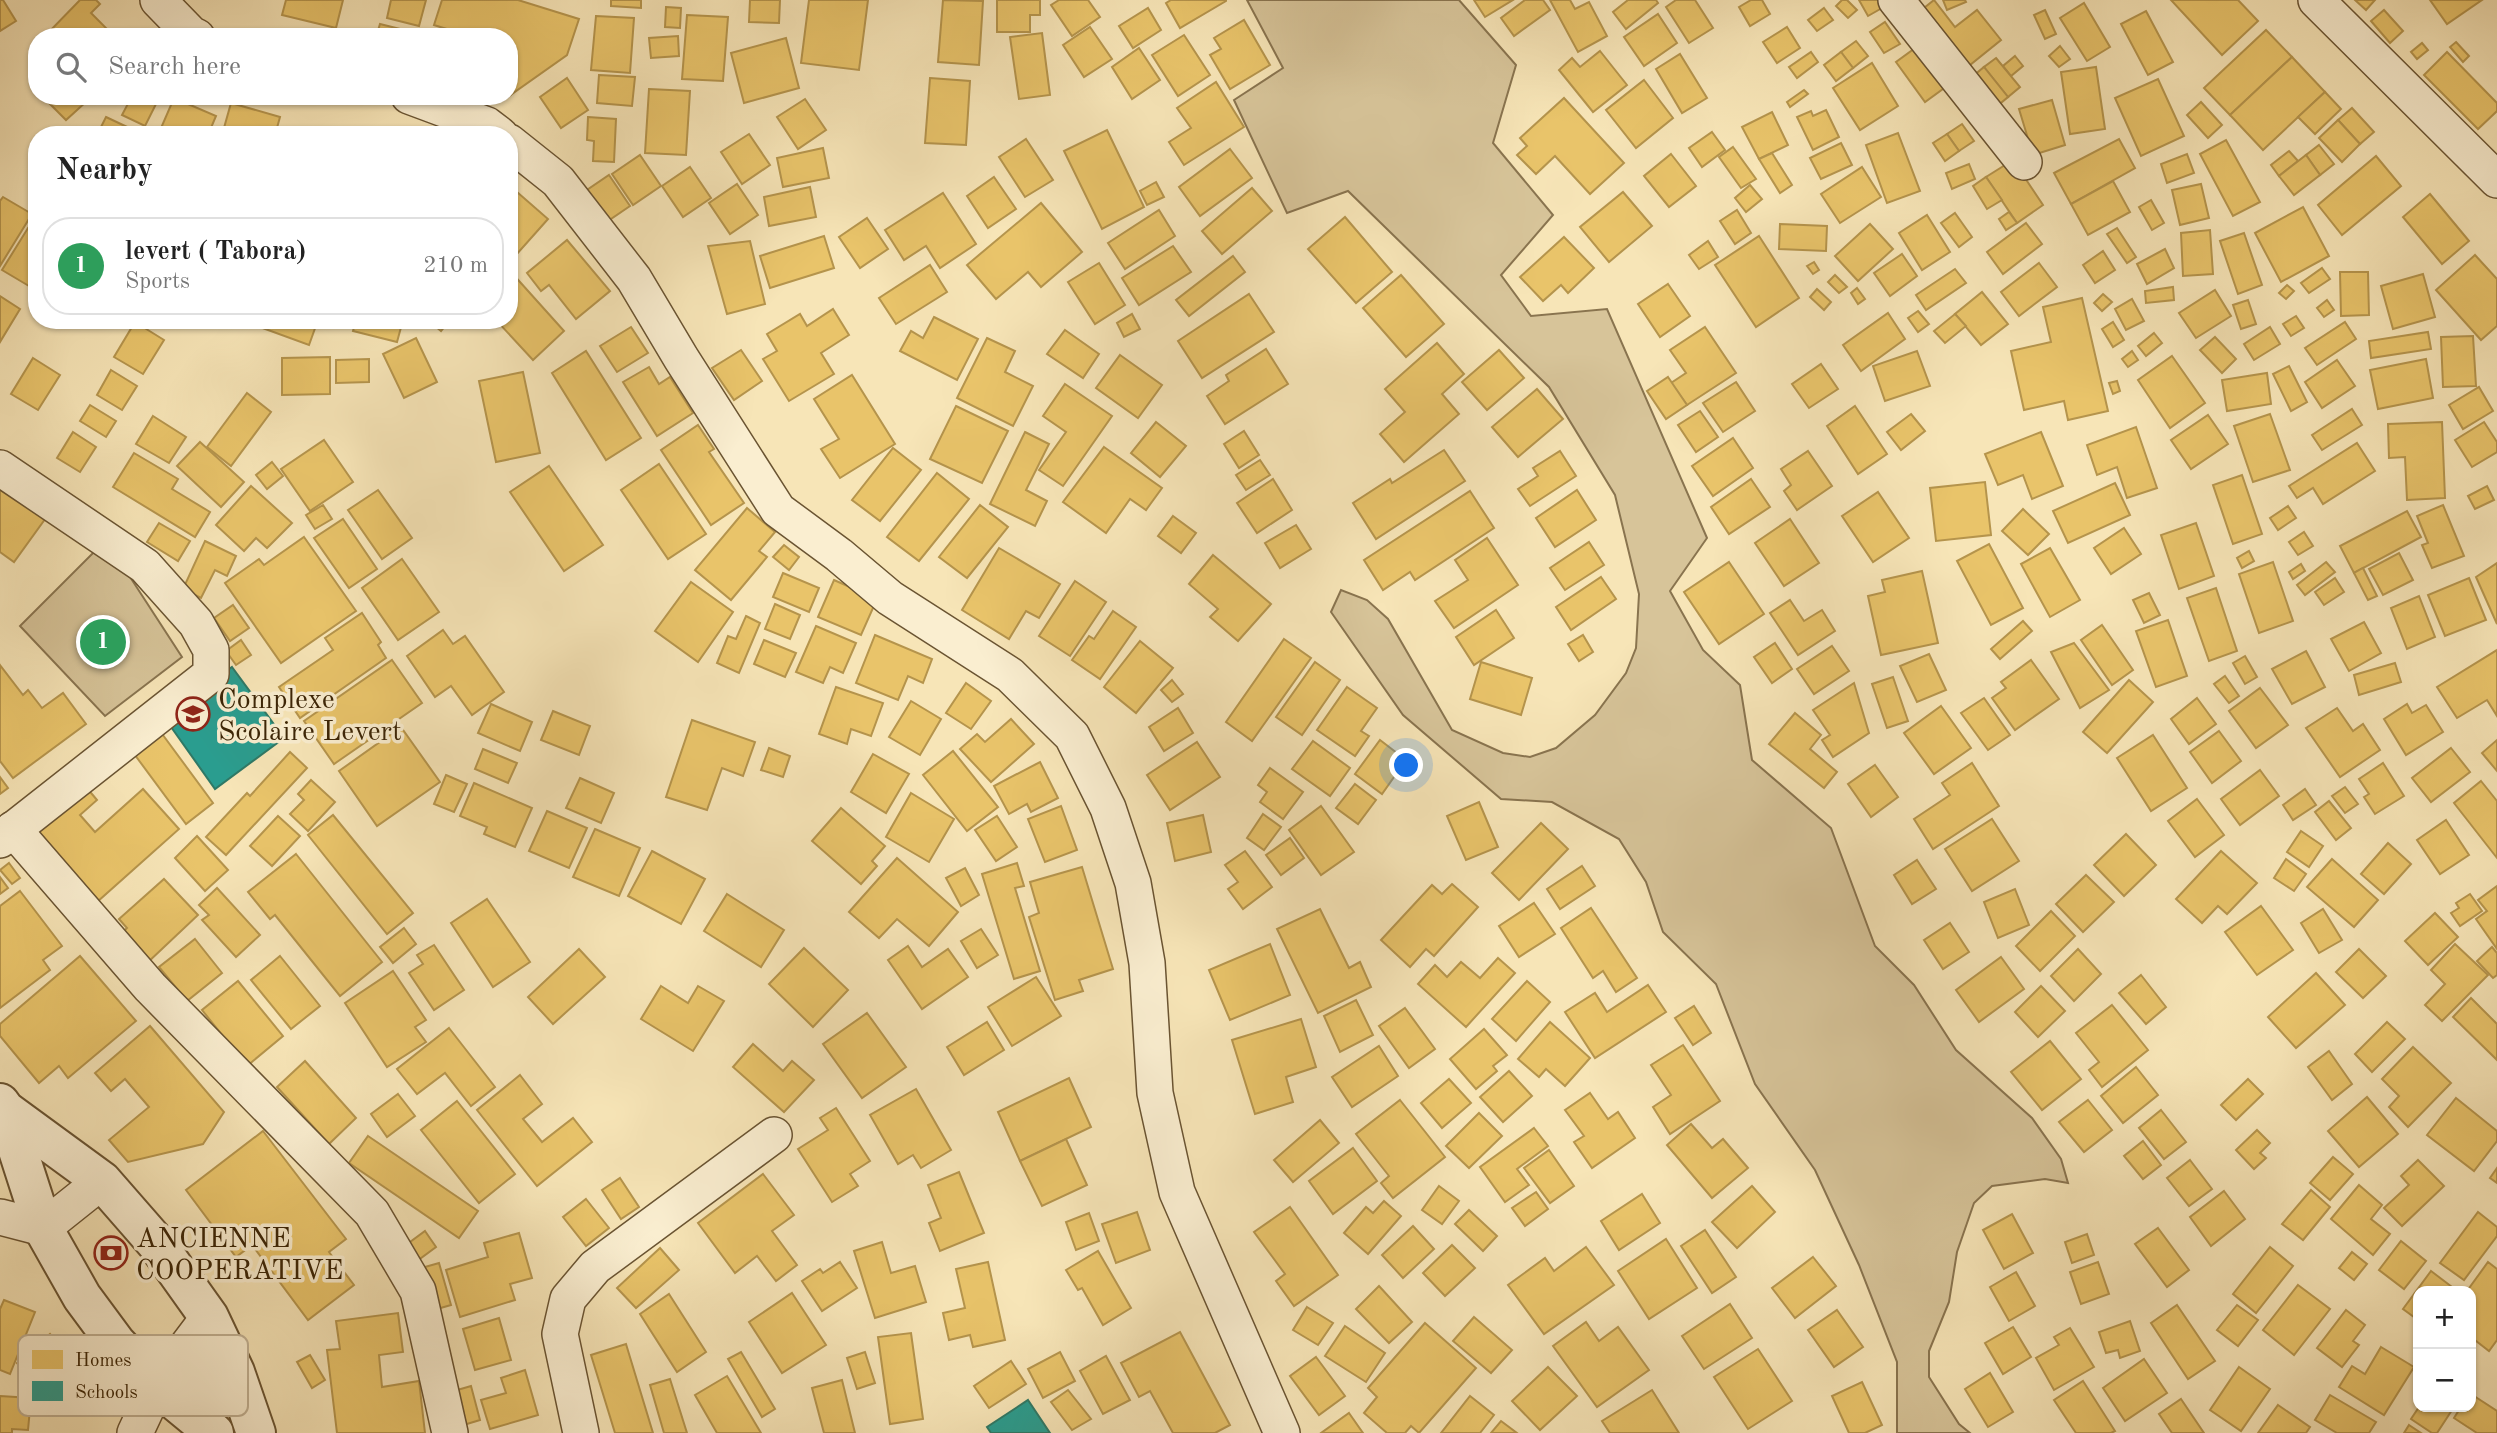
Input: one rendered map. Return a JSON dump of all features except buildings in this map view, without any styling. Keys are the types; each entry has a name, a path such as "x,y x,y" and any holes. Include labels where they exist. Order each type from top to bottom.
{"street":[{"path":"158,0 185,28"},
{"path":"1896,0 2024,162"},
{"path":"2316,0 2497,180"},
{"path":"433,105 488,126"},
{"path":"518,149 558,181 634,279 778,510 839,555 890,598 1010,675 1072,736 1108,808 1133,883 1147,964 1155,1093 1177,1192 1282,1433"},
{"path":"0,468 145,566 196,623 211,650 211,674 7,834 150,987 372,1213 418,1292 450,1433"},
{"path":"3,1106 102,1181 156,1244 209,1317 218,1335"},
{"path":"3,1106 43,1228 82,1297 110,1335"},
{"path":"581,1433 560,1334 568,1299 594,1268 774,1135"},
{"path":"43,1228 102,1181"},
{"path":"0,1217 43,1228"},
{"path":"195,1335 209,1317"},
{"path":"248,1410 256,1433"},
{"path":"135,1433 143,1416"},
{"path":"193,1416 214,1433"}],"shaded area":[{"path":"1247,0 1459,0 1516,65 1493,143 1553,215 1501,275 1531,316 1607,309 1707,538 1670,591 1703,650 1740,685 1752,760 1831,828 1875,946 1914,985 1956,1050 2032,1118 2061,1159 2068,1183 2045,1179 1992,1186 1974,1203 1957,1252 1949,1302 1929,1351 1929,1377 1959,1424 1970,1433 1897,1433 1897,1362 1859,1265 1815,1170 1755,1084 1716,984 1663,932 1646,882 1619,839 1552,802 1501,799 1403,715 1331,612 1341,590 1367,600 1388,619 1452,730 1503,753 1530,757 1556,748 1595,715 1626,673 1636,648 1639,594 1615,495 1549,387 1348,191 1287,213 1234,100 1283,68"},
{"path":"106,540 182,657 105,716 20,626"}],"place":[{"name":"levert ( Tabora)","path":"103,642"},
{"name":"Complexe Scolaire Levert","path":"193,714"},
{"name":"ANCIENNE COOPERATIVE","path":"111,1253"}]}
